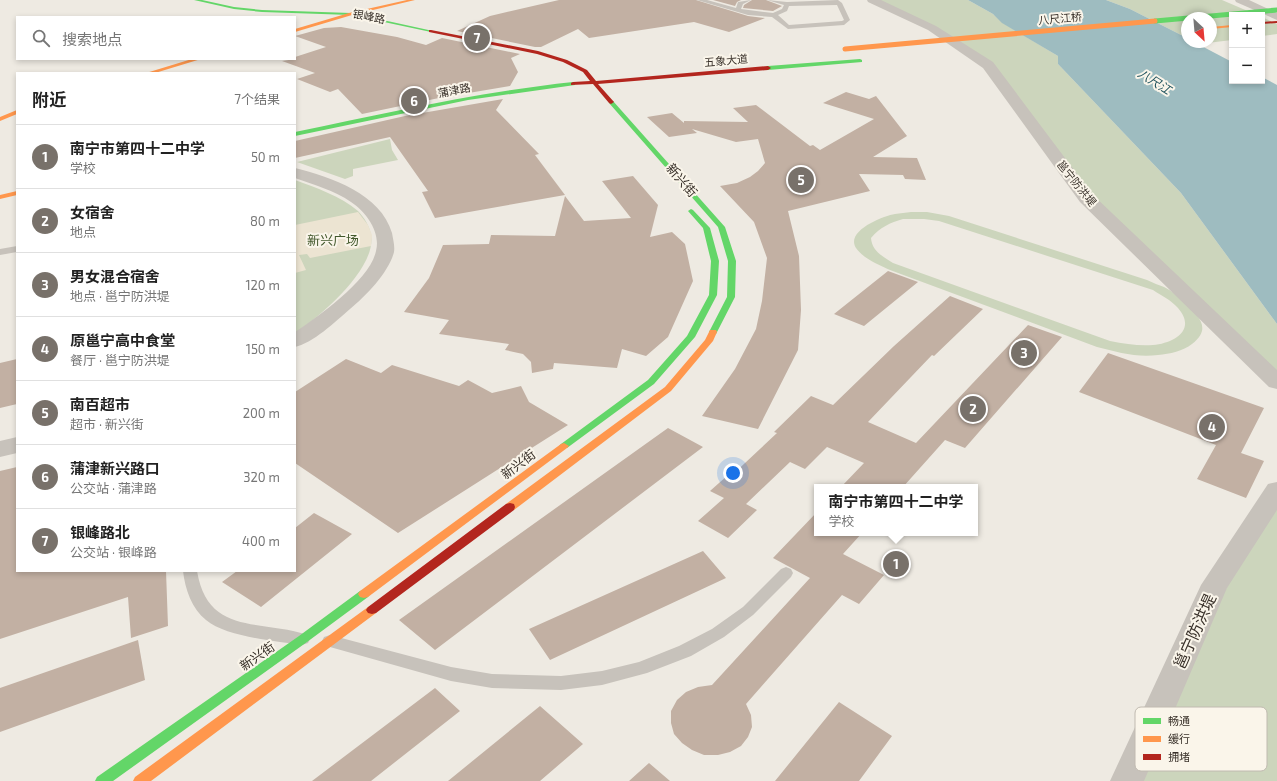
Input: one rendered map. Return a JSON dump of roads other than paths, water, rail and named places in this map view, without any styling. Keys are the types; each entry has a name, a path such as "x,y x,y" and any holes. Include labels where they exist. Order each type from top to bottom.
{"main road":[{"path":"196,0 234,8 322,14"},
{"path":"296,31 351,14 413,0"},
{"name":"八尺江桥","path":"841,50 1277,8"},
{"name":"银峰路","path":"322,14 351,14 538,53 589,70"},
{"name":"银峰路","path":"322,14 330,20 349,24"},
{"path":"1265,23 1277,22"},
{"path":"1217,27 1229,26"},
{"path":"423,39 522,59"},
{"path":"954,52 985,50"},
{"path":"152,72 194,60"},
{"name":"五象大道","path":"594,83 864,61"},
{"path":"584,87 569,74 589,70"},
{"name":"新兴街","path":"140,781 330,642 668,389 709,341 731,297 732,261 721,227 594,83 589,70"},
{"name":"蒲津路","path":"296,127 555,76"},
{"name":"蒲津路","path":"296,134 374,117 522,90 584,87 594,83"},
{"path":"0,119 16,112"},
{"path":"0,190 16,186"},
{"path":"0,197 16,193"},
{"name":"新兴街","path":"102,781 303,639 651,382 691,337 713,295 715,261 706,228 685,204"}],"street":[{"name":"邕宁防洪堤","path":"872,0 932,28 988,65 1086,198 1277,382"},
{"path":"1240,0 1277,17"},
{"path":"1274,0 1267,2 1277,8"},
{"path":"296,173 341,190 364,203 377,217 384,230 385,252 376,270 350,301 296,340"},
{"path":"0,449 16,445"},
{"name":"邕宁防洪堤","path":"1160,707 1215,585 1277,490"},
{"name":"邕宁防洪堤","path":"1127,781 1135,763"}],"lane":[{"path":"700,0 748,13 774,15 785,10 787,4"},
{"path":"738,10 740,3 748,0"},
{"path":"770,0 787,4 837,2 847,20 844,23 788,27 774,15"},
{"path":"0,252 16,249"},
{"path":"190,572 198,599 213,617 235,626 303,639 330,642 451,674 492,682 561,684 602,678 641,668 685,651 718,633 748,611 786,573"}],"water":[{"name":"八尺江","path":"968,0 1106,0 1130,9 1181,35 1181,48 1205,48 1229,60 1229,84 1265,84 1265,79 1277,85 1277,324 1181,193 1058,64 1058,56 1002,23 993,14"}],"place":[{"name":"银峰路北","path":"477,38"},
{"name":"蒲津新兴路口","path":"414,101"},
{"name":"南百超市","path":"801,180"},
{"name":"男女混合宿舍","path":"1024,353"},
{"name":"女宿舍","path":"973,409"},
{"name":"原邕宁高中食堂","path":"1212,427"},
{"name":"南宁市第四十二中学","path":"896,564"}],"park label":[{"name":"新兴广场","path":"333,240"}]}
